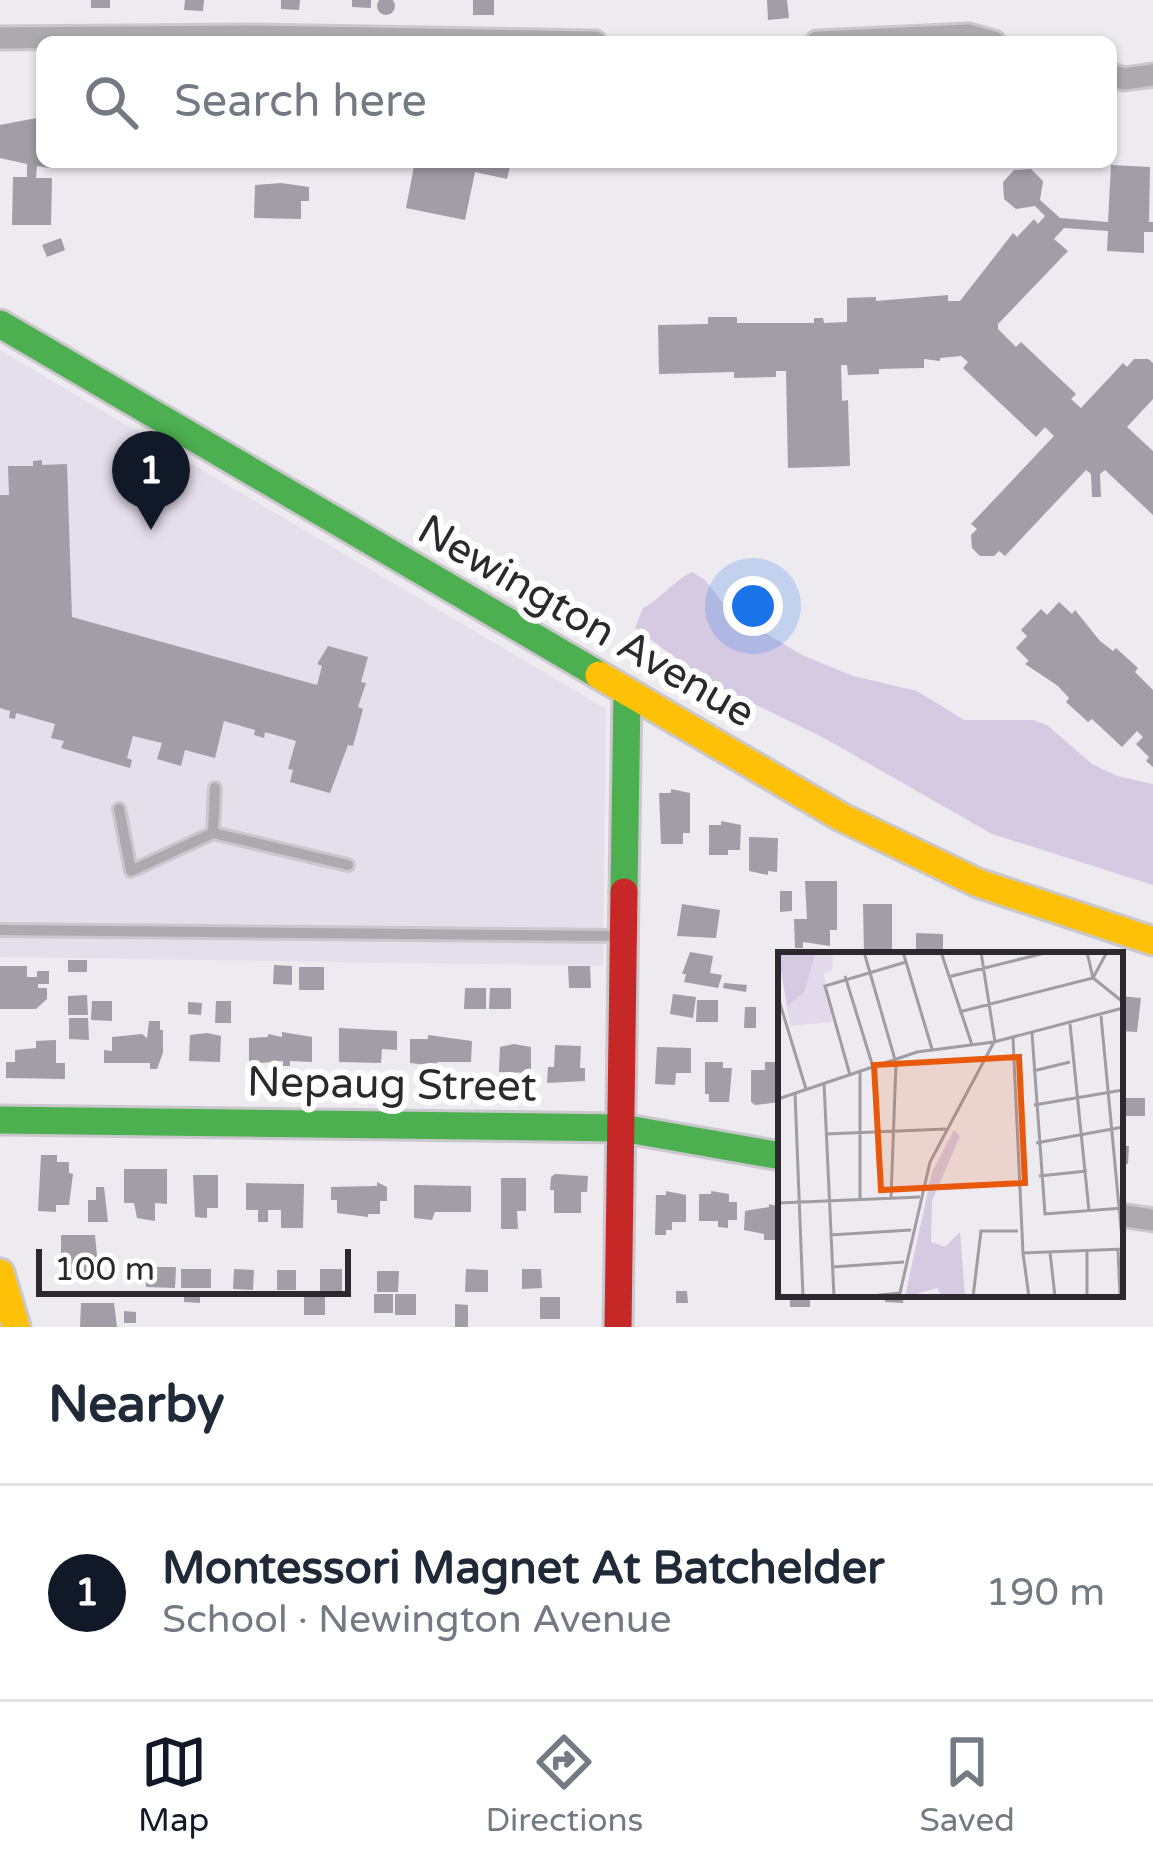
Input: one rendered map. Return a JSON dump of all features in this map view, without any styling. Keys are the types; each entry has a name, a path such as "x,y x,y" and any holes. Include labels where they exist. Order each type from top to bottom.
{"street":[{"path":"0,38 36,38"},
{"path":"1117,77 1153,75"},
{"name":"Newington Avenue","path":"0,324 627,694 921,859 978,884 1153,941"},
{"path":"618,1327 627,694"},
{"name":"Nepaug Street","path":"0,1120 622,1129 778,1155"},
{"path":"1123,1215 1153,1220"},
{"path":"0,1273 16,1327"}],"lane":[{"path":"213,833 215,788"},
{"path":"119,809 131,871 213,833 348,865"},
{"path":"0,930 623,937"}],"shaded area":[{"path":"0,350 606,709 603,966 0,957"},
{"path":"692,572 705,580 729,611 802,655 853,676 917,691 964,720 1033,720 1047,725 1092,764 1117,776 1153,784 1153,885 992,834 824,738 707,681 635,628 643,608"}],"building":[{"path":"91,0 110,0 110,8 91,8"},
{"path":"185,0 204,0 203,11 184,10"},
{"path":"281,0 300,0 299,10 281,9"},
{"path":"352,0 371,0 371,8 352,7"},
{"path":"380,0 392,0 392,12 380,12"},
{"path":"473,0 494,0 494,15 473,15"},
{"path":"767,0 787,0 789,18 768,20"},
{"path":"36,118 36,178 52,178 51,225 12,225 13,177 27,177 27,164 0,158 0,125"},
{"path":"1150,167 1153,232 1144,232 1144,253 1107,251 1108,231 1064,228 1054,239 1068,251 998,329 1016,347 1021,342 1076,394 1071,399 1081,408 1123,363 1127,367 1134,359 1148,359 1153,363 1153,399 1127,427 1153,451 1153,515 1105,470 1100,474 1101,497 1092,497 1091,474 1086,470 1005,556 999,551 980,556 972,548 971,535 977,529 971,524 1054,436 1045,427 1036,437 963,368 968,362 961,356 924,359 924,368 879,369 879,374 848,375 847,365 841,365 842,401 848,400 850,466 788,468 786,371 776,371 776,377 734,378 734,372 659,374 658,325 708,324 708,317 737,317 737,323 814,323 814,318 823,318 824,323 847,322 847,298 876,297 876,301 948,295 948,301 960,301 1013,233 1017,237 1034,219 1038,224 1045,216 1035,206 1016,209 1004,199 1003,182 1014,170 1031,169 1043,181 1040,200 1060,218 1108,222 1111,168"},
{"path":"414,168 510,168 507,179 475,172 465,220 406,208"},
{"path":"255,185 309,187 309,201 301,201 301,219 254,218"},
{"path":"61,238 65,250 47,257 42,245"},
{"path":"42,460 42,465 67,464 72,617 317,685 322,666 317,664 328,646 368,657 358,707 363,709 353,746 348,745 330,793 290,782 293,770 288,769 296,741 265,732 264,738 254,735 255,730 224,721 215,758 185,750 181,766 157,759 162,743 133,736 127,758 132,760 130,768 61,748 64,741 51,738 55,724 16,713 15,719 9,718 10,711 0,708 0,495 9,495 8,466 33,466 33,461"},
{"path":"1059,602 1072,614 1075,610 1100,641 1138,668 1135,672 1153,690 1153,767 1136,744 1143,737 1137,731 1122,747 1066,702 1069,698 1058,686 1025,664 1029,661 1016,648 1027,636 1021,630 1041,609 1047,615"},
{"path":"671,789 690,793 690,833 683,833 683,844 661,844 659,793 671,793"},
{"path":"721,821 741,825 740,850 709,855 709,825 721,825"},
{"path":"749,837 778,838 777,872 749,871"},
{"path":"805,881 837,881 837,930 830,930 830,946 803,942 803,948 795,948 794,919 807,919"},
{"path":"780,891 792,891 792,911 780,912"},
{"path":"682,904 720,910 716,938 677,936"},
{"path":"863,904 892,904 892,952 864,952"},
{"path":"916,933 943,934 943,952 916,952"},
{"path":"690,952 713,956 710,973 722,975 718,988 684,982"},
{"path":"68,960 87,960 87,972 68,972"},
{"path":"274,965 292,966 292,985 273,984"},
{"path":"0,966 27,966 27,977 49,971 49,984 38,984 38,988 47,988 47,999 36,1009 0,1009"},
{"path":"568,966 590,966 591,988 569,988"},
{"path":"299,967 324,967 324,990 299,990"},
{"path":"724,983 747,985 746,992 723,988"},
{"path":"465,988 486,988 486,1009 464,1009"},
{"path":"490,988 511,988 511,1009 489,1009"},
{"path":"673,994 696,997 693,1018 670,1014"},
{"path":"87,995 88,1015 68,1015 68,996"},
{"path":"1123,996 1141,998 1137,1032 1123,1031"},
{"path":"697,1000 718,1000 718,1022 696,1022"},
{"path":"92,1001 112,1001 112,1021 91,1020"},
{"path":"216,1001 231,1001 231,1023 215,1023"},
{"path":"188,1002 202,1003 201,1015 188,1014"},
{"path":"745,1007 756,1007 756,1028 744,1028"},
{"path":"69,1018 88,1018 89,1040 69,1039"},
{"path":"149,1021 160,1021 163,1030 157,1069 150,1069 150,1063 104,1063 104,1050 112,1051 112,1037 142,1034 147,1038"},
{"path":"339,1028 397,1031 397,1050 382,1049 381,1063 339,1062"},
{"path":"282,1032 312,1037 312,1062 249,1064 249,1038 282,1037"},
{"path":"190,1035 221,1036 220,1062 189,1061"},
{"path":"428,1035 472,1041 471,1062 410,1063 410,1039 428,1039"},
{"path":"56,1040 56,1063 65,1063 65,1079 6,1078 6,1062 15,1062 15,1050 36,1048 36,1041"},
{"path":"555,1045 581,1046 585,1081 547,1083"},
{"path":"500,1047 531,1047 531,1073 499,1072"},
{"path":"657,1047 691,1048 691,1073 676,1073 675,1085 655,1084"},
{"path":"705,1062 723,1062 723,1068 732,1068 729,1102 709,1102"},
{"path":"765,1062 778,1062 778,1102 755,1105 751,1102 751,1070 765,1070"},
{"path":"1126,1098 1145,1098 1145,1116 1126,1116"},
{"path":"1123,1146 1129,1146 1128,1164 1123,1164"},
{"path":"41,1155 57,1155 57,1162 69,1162 73,1174 69,1205 56,1205 56,1212 38,1211"},
{"path":"124,1169 167,1169 167,1204 155,1203 155,1221 137,1218 134,1203 124,1203"},
{"path":"555,1174 588,1176 587,1192 581,1192 581,1213 554,1213 554,1190 550,1190"},
{"path":"193,1175 218,1175 218,1208 207,1208 207,1218 195,1217"},
{"path":"501,1178 526,1178 526,1211 517,1211 518,1229 501,1229"},
{"path":"377,1182 387,1187 380,1214 337,1213 331,1187 377,1186"},
{"path":"246,1183 304,1184 303,1228 281,1228 281,1210 268,1210 268,1222 258,1222 258,1210 246,1210"},
{"path":"414,1185 471,1186 471,1212 435,1212 432,1220 414,1218"},
{"path":"96,1187 104,1187 108,1222 88,1222 88,1200 96,1200"},
{"path":"666,1191 686,1195 686,1222 672,1222 666,1235 655,1235 656,1195 666,1195"},
{"path":"699,1194 729,1194 729,1202 737,1202 737,1220 728,1220 728,1228 718,1227 718,1221 699,1221"},
{"path":"778,1206 778,1240 764,1240 764,1234 744,1230 745,1211"},
{"path":"61,1235 95,1235 98,1267 94,1267 94,1278 61,1278"},
{"path":"145,1267 176,1267 175,1288 146,1287"},
{"path":"181,1269 211,1269 211,1288 181,1288"},
{"path":"234,1269 254,1270 253,1290 233,1289"},
{"path":"320,1269 342,1269 342,1291 320,1291"},
{"path":"466,1269 488,1270 488,1292 465,1292"},
{"path":"522,1269 541,1269 542,1288 522,1289"},
{"path":"277,1270 296,1270 296,1290 277,1290"},
{"path":"377,1271 399,1271 398,1292 377,1292"},
{"path":"676,1291 687,1291 688,1303 676,1303"},
{"path":"184,1292 200,1292 200,1303 184,1302"},
{"path":"304,1294 325,1294 325,1315 304,1315"},
{"path":"374,1294 393,1294 393,1313 374,1313"},
{"path":"395,1294 416,1294 416,1315 395,1315"},
{"path":"540,1297 560,1297 560,1319 540,1319"},
{"path":"790,1297 810,1297 810,1307 790,1307"},
{"path":"885,1297 904,1297 903,1303 885,1302"},
{"path":"81,1303 114,1303 117,1327 80,1327"},
{"path":"455,1304 468,1305 468,1327 455,1327"},
{"path":"124,1311 136,1312 136,1323 124,1323"}],"traffic: fast":[{"path":"0,324 599,675"},
{"path":"624,892 627,694"},
{"path":"0,1120 622,1128 778,1155"}],"traffic: slow":[{"path":"599,675 841,817 978,883 1153,941"},
{"path":"0,1273 16,1327"}],"traffic: jam":[{"path":"618,1327 624,892"}],"place":[{"name":"Montessori Magnet At Batchelder","path":"151,530"}]}
